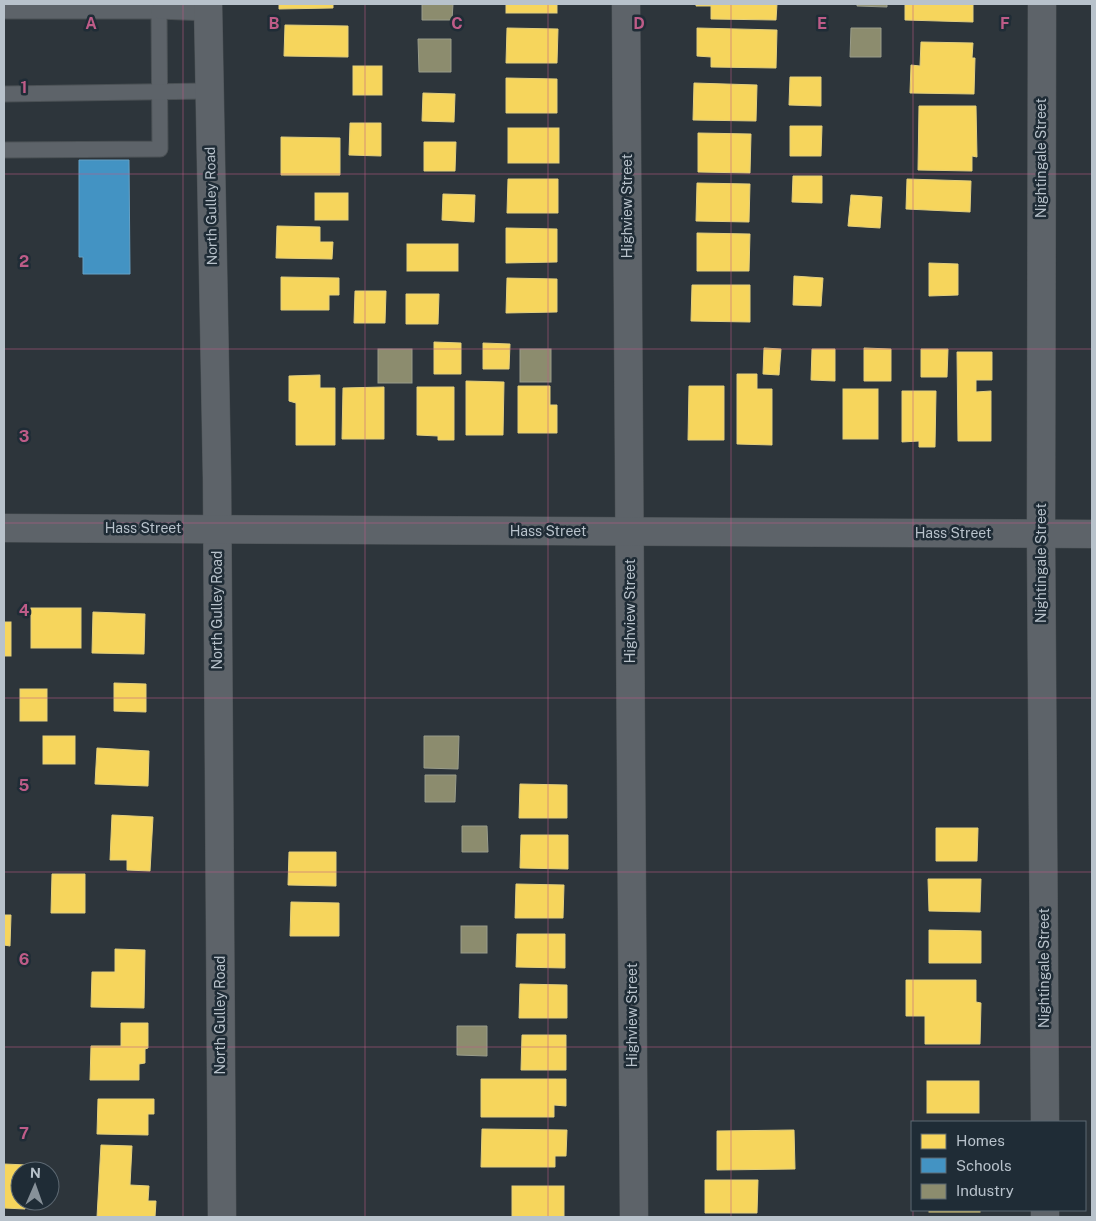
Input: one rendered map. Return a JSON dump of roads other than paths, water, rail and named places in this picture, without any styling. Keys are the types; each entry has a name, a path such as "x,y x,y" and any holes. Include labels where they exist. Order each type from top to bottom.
{"street":[{"name":"Highview Street","path":"626,4 634,1217"},
{"name":"Nightingale Street","path":"1042,4 1041,534 1045,1121"},
{"name":"North Gulley Road","path":"208,8 217,529 222,1217"},
{"name":"Hass Street","path":"4,528 217,529 252,531 1092,534"}],"lane":[{"path":"4,11 159,11 208,8"},
{"path":"4,150 160,149 159,11"},
{"path":"4,94 160,93 209,90"}]}
